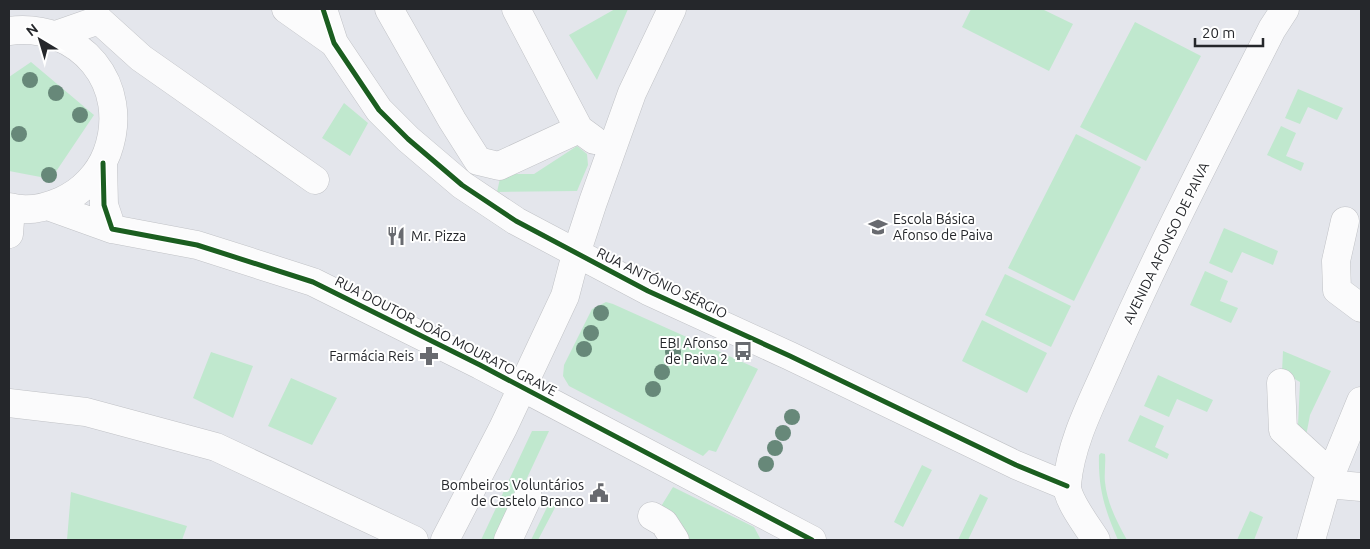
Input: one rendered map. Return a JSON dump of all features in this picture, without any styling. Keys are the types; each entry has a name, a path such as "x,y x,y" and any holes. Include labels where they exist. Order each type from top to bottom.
{"street":[{"path":"286,9 334,44"},
{"name":"RUA ANTÓNIO SÉRGIO","path":"323,9 334,44 379,110 408,139 462,185 516,221 648,291 790,356 1016,465 1067,486"},
{"path":"389,9 452,120 478,161 499,166 580,129"},
{"path":"516,9 580,129 610,153"},
{"path":"445,540 503,428 565,296 576,254 632,93 672,9"},
{"name":"AVENIDA AFONSO DE PAIVA","path":"1067,486 1073,450 1128,320 1190,191 1272,29 1285,9"},
{"path":"56,35 103,14"},
{"path":"95,63 103,14"},
{"path":"103,14 141,58 316,180"},
{"path":"9,31 33,30 56,35 78,46 95,63 108,85 114,111 113,138 104,163 89,182 70,197 48,206 30,209 10,217"},
{"path":"104,163 104,206 112,229"},
{"name":"RUA DOUTOR JOÃO MOURATO GRAVE","path":"48,206 112,229 197,245 313,282 521,387 803,538"},
{"path":"1345,221 1336,262 1337,290 1361,308"},
{"path":"1281,384 1283,430 1329,480 1361,486"},
{"path":"1311,540 1329,480 1361,401"},
{"path":"9,403 86,412 216,447 414,540"},
{"path":"1067,486 1073,502 1096,540"},
{"path":"508,540 528,497"},
{"path":"652,516 664,523 675,540"}],"green space":[{"path":"615,9 628,9 597,80 569,35"},
{"path":"971,9 1042,9 1073,24 1049,71 962,27"},
{"path":"1135,22 1201,56 1146,161 1080,127"},
{"path":"31,62 94,115 51,179 9,171 9,77"},
{"path":"1298,89 1343,108 1337,120 1308,107 1300,124 1285,118"},
{"path":"344,103 368,123 350,156 322,138"},
{"path":"1281,126 1296,133 1286,156 1304,163 1301,171 1267,155"},
{"path":"1076,134 1141,167 1074,301 1008,268"},
{"path":"577,146 587,154 588,165 577,191 497,192 501,174 534,174"},
{"path":"1224,228 1278,251 1273,265 1242,252 1232,273 1209,263"},
{"path":"1205,271 1228,281 1220,301 1238,308 1231,323 1190,305"},
{"path":"1005,274 1071,306 1051,347 985,315"},
{"path":"606,302 758,369 716,452 709,450 703,456 569,386 563,376 564,365 592,309"},
{"path":"982,320 1047,353 1027,393 962,361"},
{"path":"1283,351 1331,371 1310,415 1306,436 1298,425 1300,382 1282,372"},
{"path":"211,352 253,366 233,418 193,398"},
{"path":"1158,375 1213,400 1207,412 1177,399 1169,417 1144,406"},
{"path":"291,378 337,398 312,445 268,426"},
{"path":"1140,415 1164,426 1155,447 1169,454 1167,459 1128,441"},
{"path":"532,431 549,431 498,540 481,540"},
{"path":"1101,453 1105,454 1106,490 1110,505 1127,540 1118,540 1106,509 1101,489 1099,467 1099,455"},
{"path":"922,465 932,470 903,527 894,522"},
{"path":"673,487 754,527 761,540 688,540 660,508"},
{"path":"71,492 187,526 182,540 67,540"},
{"path":"980,494 988,498 968,540 958,540"},
{"path":"551,499 558,502 538,540 531,540"},
{"path":"1250,511 1263,517 1254,540 1237,540"}],"cycle path":[{"path":"323,9 334,43 379,110 408,139 462,185 516,221 648,291 790,356 1016,465 1067,486"},
{"path":"103,163 104,205 112,229 197,245 313,282 480,365 812,540"}],"place":[{"name":"Escola Básica Afonso de Paiva","path":"878,227"},
{"name":"Mr. Pizza","path":"396,236"},
{"name":"EBI Afonso de Paiva 2","path":"743,351"},
{"name":"Farmácia Reis","path":"429,356"},
{"name":"Bombeiros Voluntários de Castelo Branco","path":"599,493"}]}
